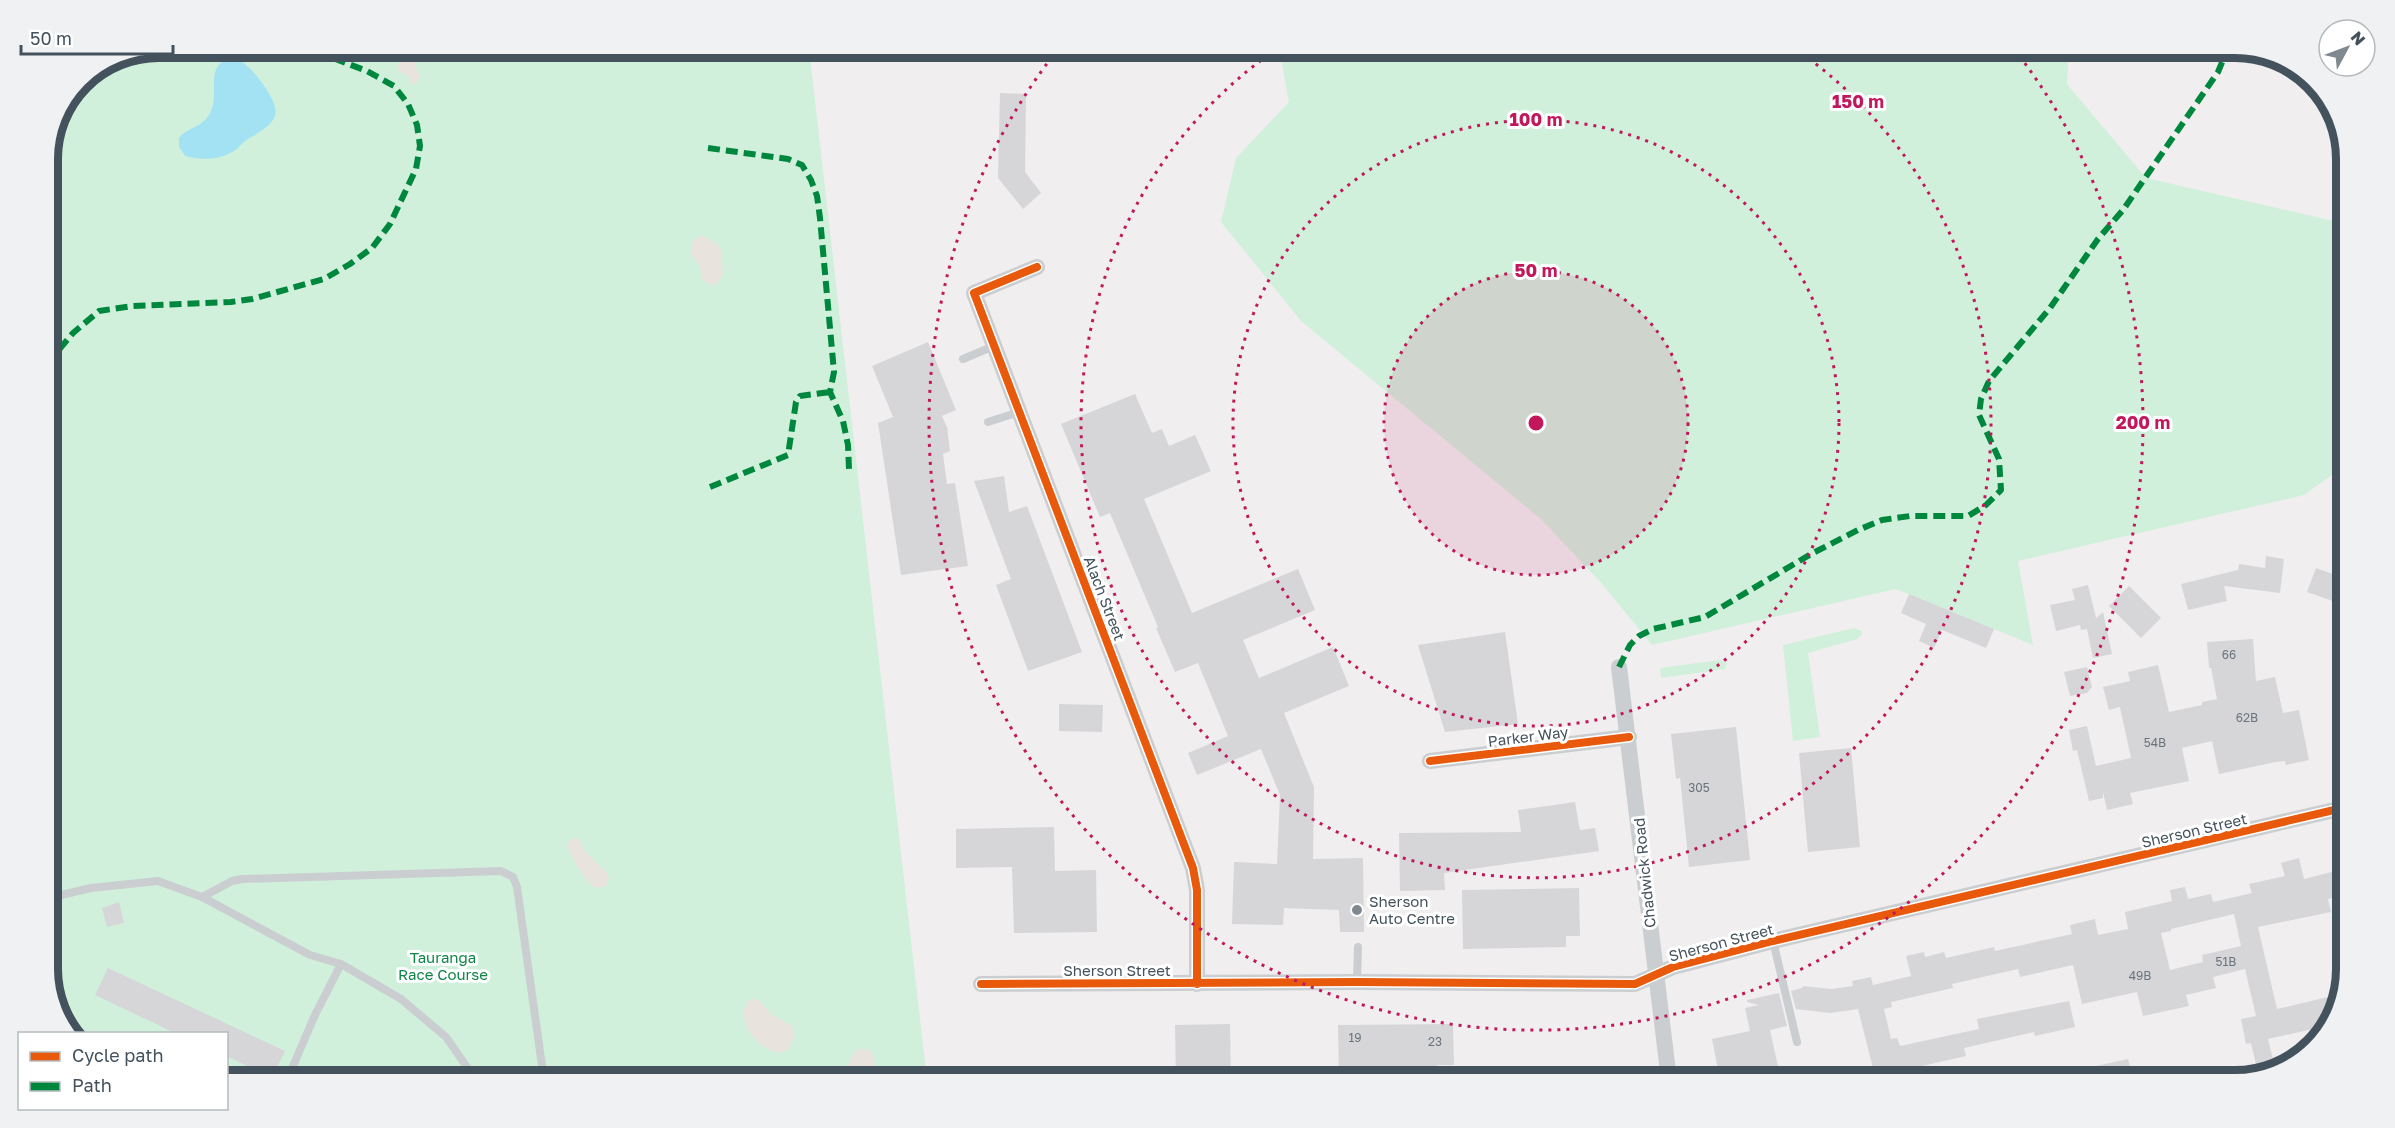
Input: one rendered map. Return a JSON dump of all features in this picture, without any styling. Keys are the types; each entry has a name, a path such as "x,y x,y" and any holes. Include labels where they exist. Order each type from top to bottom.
{"street":[{"name":"Alach Street","path":"1037,267 974,293 1193,868 1197,890 1197,984"},
{"name":"Chadwick Road","path":"1619,667 1668,1070"},
{"name":"Parker Way","path":"1430,761 1629,737"},
{"name":"Sherson Street","path":"981,984 1357,982 1635,984 1674,967 1773,941 2336,810"}],"lane":[{"path":"963,360 994,346"},
{"path":"988,422 1019,412"},
{"path":"202,897 232,881 242,879 501,871 513,877 517,887 543,1070"},
{"path":"59,895 91,888 158,881 202,897 310,955 341,964 402,999 446,1037 469,1070"},
{"path":"1773,941 1797,1042"},
{"path":"1357,982 1358,947"},
{"path":"291,1070 315,1015 341,964"}],"green space":[{"name":"Tauranga Race Course","path":"160,58 810,58 926,1070 228,1070 228,1032 81,1032 64,1001 59,975 59,153 66,121 76,103 88,88 121,66 140,60"},
{"path":"1281,58 2068,58 2067,84 2146,178 2336,221 2336,472 2304,495 2018,561 2033,645 1896,589 1652,645 1602,584 1541,519 1301,321 1221,222 1236,158 1289,102"},
{"path":"1854,628 1862,631 1862,635 1857,639 1808,653 1820,737 1793,741 1783,645"},
{"path":"1720,660 1727,663 1725,669 1661,678 1660,668"}],"sand":[{"path":"402,58 416,60 416,69 421,77 415,84 411,83 408,76 399,72 399,62"},
{"path":"702,235 717,244 721,250 723,274 716,285 702,279 700,267 690,252 693,240"},
{"path":"572,838 578,838 584,850 607,873 609,880 606,886 594,888 583,874 569,850 568,843"},
{"path":"752,998 759,1000 771,1014 792,1026 793,1040 784,1051 775,1052 765,1048 748,1029 744,1018 745,1007"},
{"path":"859,1049 870,1050 877,1070 846,1070 854,1052"}],"water":[{"path":"235,58 252,71 269,94 275,116 266,127 226,155 206,159 185,156 179,147 179,138 186,131 203,122 209,115 214,98 215,74 222,62"}],"building":[{"path":"1000,93 1026,94 1025,172 1041,193 1023,209 998,178"},
{"path":"928,342 956,410 942,416 947,427 950,451 943,454 947,484 955,483 968,566 901,575 878,423 893,417 872,366"},
{"path":"1135,394 1152,433 1162,429 1169,446 1195,435 1211,471 1144,499 1192,613 1298,569 1315,610 1243,640 1259,678 1333,647 1349,686 1284,713 1314,787 1313,859 1363,858 1364,932 1340,932 1339,910 1284,908 1283,925 1232,924 1234,862 1277,864 1280,795 1261,749 1197,775 1188,753 1228,736 1198,663 1175,672 1110,513 1100,517 1061,424"},
{"path":"1004,476 1009,512 1027,506 1082,652 1028,671 996,585 1011,579 974,481"},
{"path":"2266,556 2284,559 2280,593 2224,586 2227,601 2188,610 2181,584 2238,570 2239,564 2265,568"},
{"path":"2316,568 2336,575 2336,602 2307,592"},
{"path":"2088,585 2096,618 2103,612 2112,654 2093,658 2087,629 2081,630 2080,625 2056,631 2050,605 2075,600 2072,589"},
{"path":"2129,586 2161,618 2141,638 2109,606"},
{"path":"1909,594 1994,629 1986,648 1942,630 1934,648 1919,641 1926,624 1901,613"},
{"path":"1505,632 1518,724 1445,732 1418,645"},
{"path":"2253,639 2256,681 2275,677 2283,713 2299,710 2309,760 2286,765 2285,761 2276,762 2219,774 2212,741 2182,748 2189,781 2130,793 2133,804 2107,810 2103,792 2103,798 2089,801 2077,750 2073,751 2069,730 2087,726 2096,766 2131,758 2120,707 2109,710 2103,687 2130,681 2128,672 2158,665 2169,712 2202,705 2202,702 2217,699 2211,668 2209,668 2207,642"},
{"path":"2087,667 2092,687 2087,693 2070,696 2064,672"},
{"path":"1059,704 1103,705 1102,732 1059,731"},
{"path":"1736,727 1750,860 1689,867 1680,778 1676,779 1671,734"},
{"path":"1851,748 1860,847 1808,852 1799,753"},
{"path":"1575,802 1580,830 1595,828 1599,851 1444,873 1445,890 1400,891 1399,833 1521,832 1518,810"},
{"path":"1054,827 1055,871 1096,870 1097,932 1014,933 1012,867 956,868 956,829"},
{"path":"2299,858 2304,879 2336,871 2336,897 2328,899 2331,912 2258,927 2277,1009 2328,997 2330,1005 2321,1021 2316,1023 2317,1028 2268,1039 2274,1062 2262,1066 2257,1067 2251,1043 2246,1044 2241,1019 2256,1016 2245,969 2213,977 2216,988 2186,995 2189,1006 2143,1016 2137,992 2082,1004 2073,965 2020,977 2018,969 1952,984 1953,988 1891,1002 1892,1007 1884,1009 1891,1039 1897,1038 1900,1046 1979,1029 1977,1019 2069,1001 2075,1027 2035,1036 2034,1032 1964,1048 1966,1056 1909,1070 1873,1070 1858,1009 1830,1013 1796,1009 1791,991 1803,986 1832,989 1853,986 1852,981 1871,977 1873,985 1911,976 1906,956 1924,952 1925,957 1944,952 1946,958 1994,947 1995,951 2072,934 2070,925 2095,919 2098,935 2128,929 2125,912 2172,901 2170,890 2185,887 2188,899 2211,894 2213,902 2252,893 2249,884 2285,876 2281,863","holes":["2234,914 2241,946 2202,955 2203,962 2170,970 2161,933"]},
{"path":"1579,888 1580,936 1566,936 1566,947 1463,949 1462,890"},
{"path":"119,902 124,923 107,927 102,908"},
{"path":"108,968 285,1051 276,1070 255,1070 228,1057 228,1032 173,1032 95,995"},
{"path":"1779,993 1787,1026 1770,1030 1779,1070 1718,1070 1712,1039 1750,1031 1745,1008 1759,1005 1747,1002 1747,1000"},
{"path":"1230,1024 1231,1070 1176,1070 1175,1025"},
{"path":"1453,1024 1454,1065 1437,1065 1437,1070 1339,1070 1338,1025"},
{"path":"2128,1059 2131,1070 2078,1070"}],"marked path":[{"path":"59,350 73,333 99,311 132,306 252,299 324,279 372,248 390,224 416,169 420,146 417,125 408,104 394,86 367,71 333,58"},
{"path":"1619,667 1630,645 1639,636 1653,629 1705,617 1811,554 1858,530 1882,520 1910,516 1968,516 1986,505 2001,490 1999,459 1979,415 1981,399 1989,381 2050,308 2098,239 2123,210 2218,72 2224,58"},
{"path":"708,148 788,159 802,165 811,180 817,196 820,218 834,372 830,392 843,421 848,445 849,469"},
{"path":"710,487 788,455 796,402 800,396 830,392"}],"cycle path":[{"path":"1037,267 974,293 1193,868 1197,890 1197,984"},
{"path":"1430,761 1629,737"},
{"path":"981,984 1357,982 1635,984 1673,967 1773,941 2336,810"}],"place":[{"name":"Sherson Auto Centre","path":"1357,910"}]}
